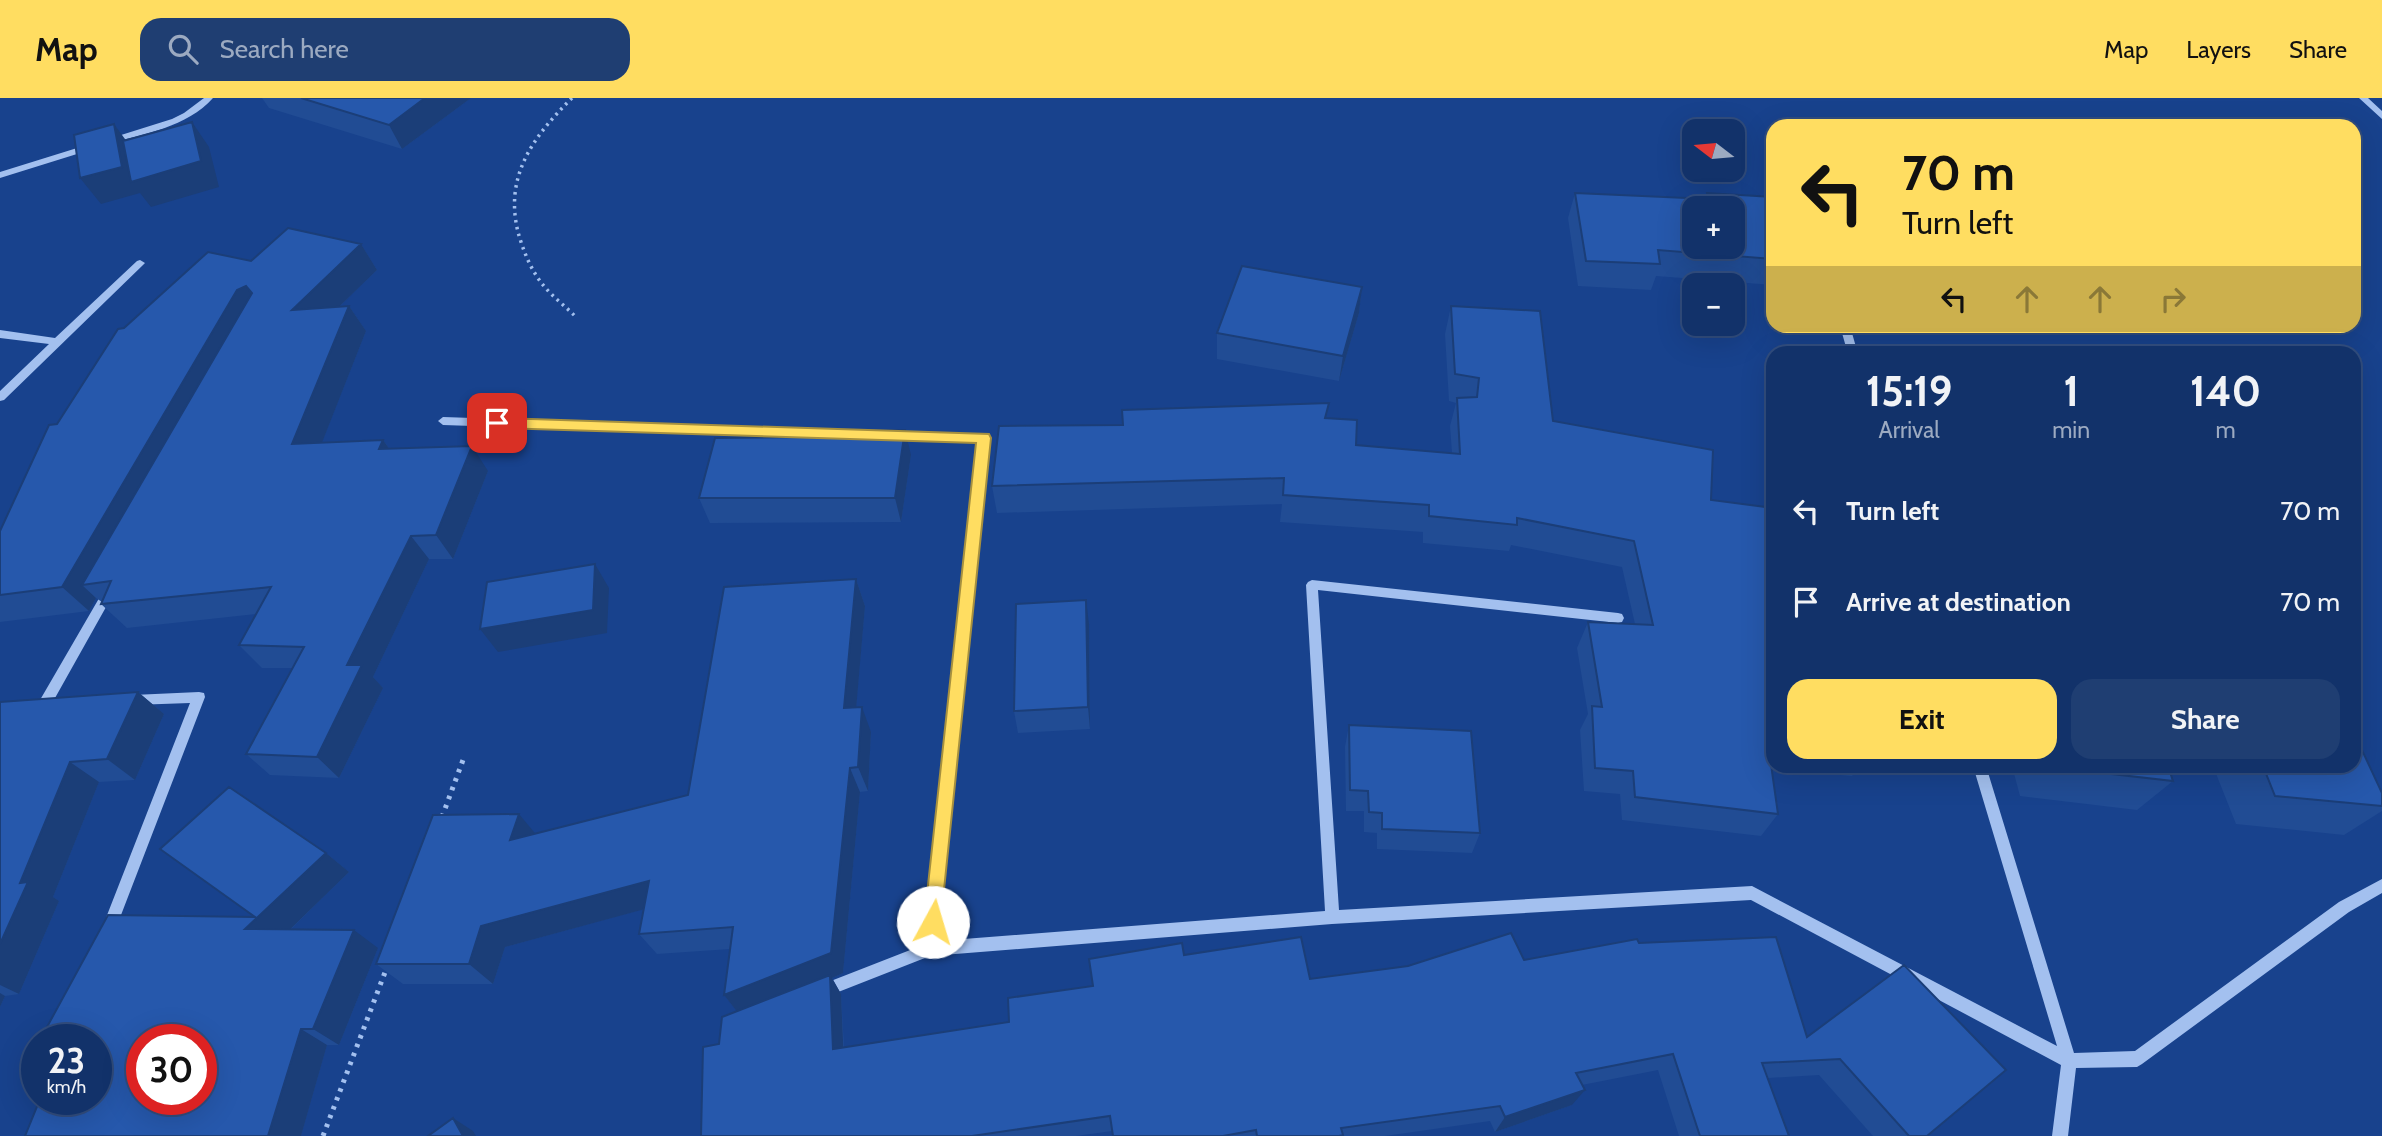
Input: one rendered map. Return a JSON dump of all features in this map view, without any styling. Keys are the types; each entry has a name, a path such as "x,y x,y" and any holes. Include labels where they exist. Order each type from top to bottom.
{"street":[{"path":"0,175 177,120 202,106 209,98"},
{"path":"2363,98 2382,116"},
{"path":"0,397 140,262"},
{"path":"0,334 57,342"},
{"path":"443,421 831,433"},
{"path":"873,435 984,438 930,949"},
{"path":"73,703 45,704 113,583"},
{"path":"1332,917 1312,585 1618,618"},
{"path":"105,938 199,698 115,701"},
{"path":"1981,773 2069,1061 2060,1136"},
{"path":"805,998 930,949 1332,917 1752,893 2069,1061 2137,1059 2344,907 2382,886"}],"path":[{"path":"572,98 553,117 521,163 514,198 517,231 541,282 575,316"},
{"path":"439,825 463,760"},
{"path":"323,1136 391,954"}],"building":[{"path":"301,98 425,98 389,125"},
{"path":"192,122 201,161 131,182 123,141"},
{"path":"114,124 122,167 80,178 74,135"},
{"path":"1575,193 1682,198 1682,252 1658,250 1660,264 1586,261"},
{"path":"1707,193 1766,197 1766,258 1745,257 1745,196 1708,196"},
{"path":"288,228 361,244 292,310 349,306 292,444 383,440 379,449 472,446 436,535 411,536 347,665 362,665 317,757 246,754 304,647 239,645 271,587 101,604 111,581 82,585 252,293 246,286 237,290 62,587 0,595 0,531 49,425 57,424 118,329 124,328 208,252 251,261"},
{"path":"1242,266 1362,287 1343,356 1217,333"},
{"path":"1451,306 1540,311 1553,421 1713,450 1711,500 1766,507 1766,773 1772,773 1778,814 1635,797 1633,771 1595,768 1592,706 1602,707 1588,622 1653,625 1634,541 1517,518 1517,525 1429,516 1429,505 1283,495 1284,478 992,486 999,426 1123,425 1122,410 1329,403 1325,418 1357,420 1356,445 1460,454 1457,398 1477,397 1479,378 1455,374"},
{"path":"905,430 895,498 699,498 715,438 806,437 807,432"},
{"path":"595,564 593,610 480,629 487,582"},
{"path":"856,579 844,708 862,707 858,767 850,768 831,953 724,995 733,927 639,934 649,881 481,926 469,964 376,964 433,815 519,814 510,840 688,795 724,587"},
{"path":"1086,600 1088,707 1014,711 1016,604"},
{"path":"138,692 107,759 70,762 20,883 28,882 0,944 0,702"},
{"path":"1349,725 1471,731 1480,833 1382,829 1382,813 1369,812 1368,791 1350,790"},
{"path":"2361,748 2382,793 2382,806 2275,796 2266,773 2361,773"},
{"path":"2103,773 2170,773 2173,781"},
{"path":"229,787 326,853 245,929 354,930 313,1029 301,1029 268,1136 25,1136 34,1115 112,1115 112,1024 49,1024 108,915 255,917 160,849"},
{"path":"1511,933 1524,960 1637,939 1639,943 1776,937 1807,1037 1904,965 2006,1070 1927,1136 1909,1136 1840,1059 1762,1063 1789,1136 1700,1136 1673,1054 1576,1073 1585,1090 1505,1117 1500,1106 1341,1128 1343,1135 1339,1136 1257,1136 1256,1130 1223,1136 1113,1136 1110,1116 972,1136 701,1136 703,1047 719,1044 722,1017 830,975 833,1049 1009,1022 1008,998 1093,986 1089,959 1182,943 1184,955 1301,937 1310,979 1408,966"},
{"path":"453,1118 463,1136 428,1136"}],"route":[{"path":"497,423 984,438 933,922"}]}
